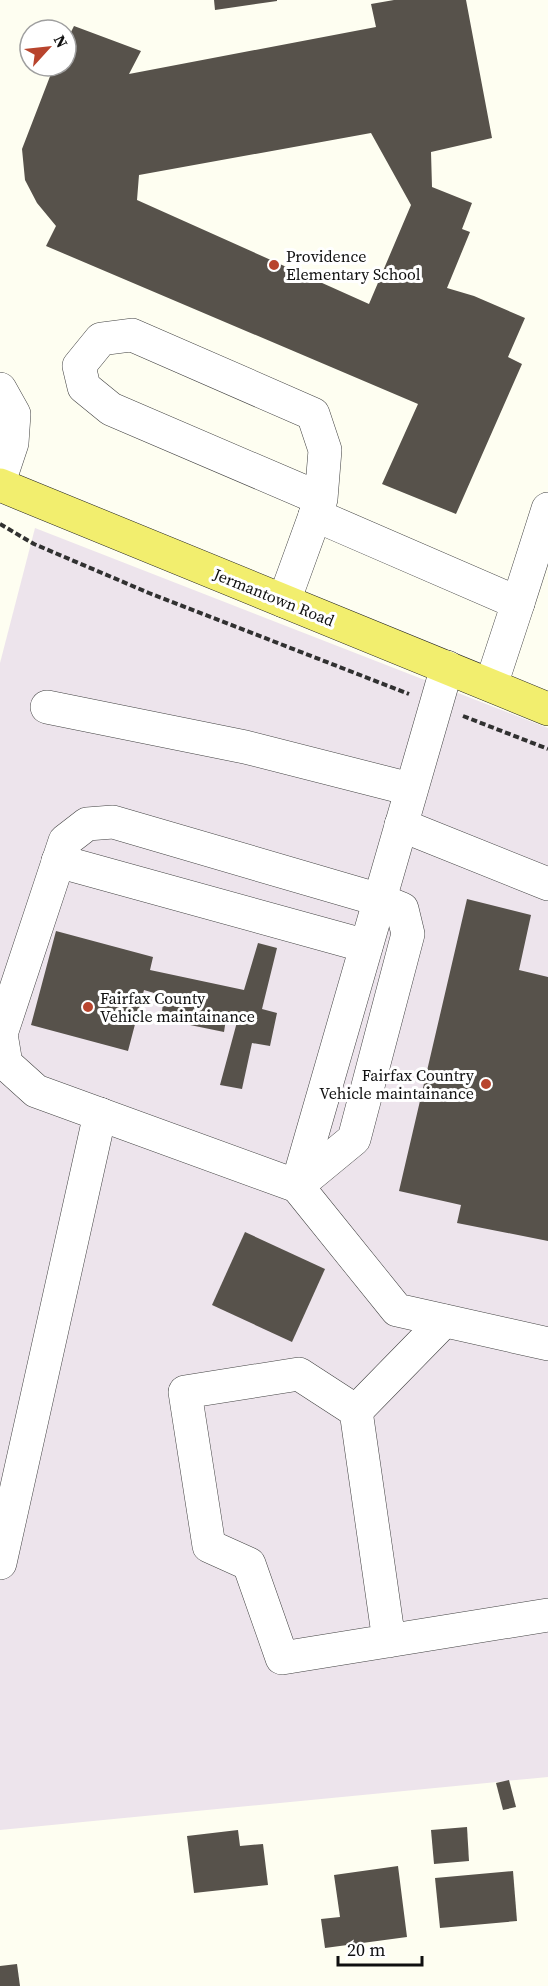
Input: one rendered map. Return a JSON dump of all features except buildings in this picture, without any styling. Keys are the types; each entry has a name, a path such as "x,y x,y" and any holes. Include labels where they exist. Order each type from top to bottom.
{"main road":[{"name":"Jermantown Road","path":"0,486 548,709"}],"lane":[{"path":"284,601 318,507 325,450 313,414 132,335 101,339 79,366 84,387 111,409 318,507 518,603"},
{"path":"0,389 14,414 12,443 0,479"},
{"path":"491,685 548,509"},
{"path":"297,1186 447,667"},
{"path":"48,707 245,747 410,789"},
{"path":"297,1186 354,1139 408,934 402,909 380,900 113,822 87,824 65,841 58,861 1,1034 6,1064 36,1091 297,1186 397,1310 548,1344"},
{"path":"400,825 548,884"},
{"path":"58,861 366,946"},
{"path":"339,1039 378,1048"},
{"path":"0,1563 100,1114"},
{"path":"356,1411 444,1321"},
{"path":"389,1641 356,1411 299,1374 185,1392 209,1546 249,1564 282,1658 389,1641 548,1614"}],"path":[{"path":"0,524 34,544 138,589 548,749"}],"shaded area":[{"path":"35,528 548,728 548,1777 0,1830 0,663"}],"place":[{"name":"Providence Elementary School","path":"274,265"},
{"name":"Fairfax County Vehicle maintainance","path":"88,1007"},
{"name":"Fairfax Country Vehicle maintainance","path":"486,1084"}]}
